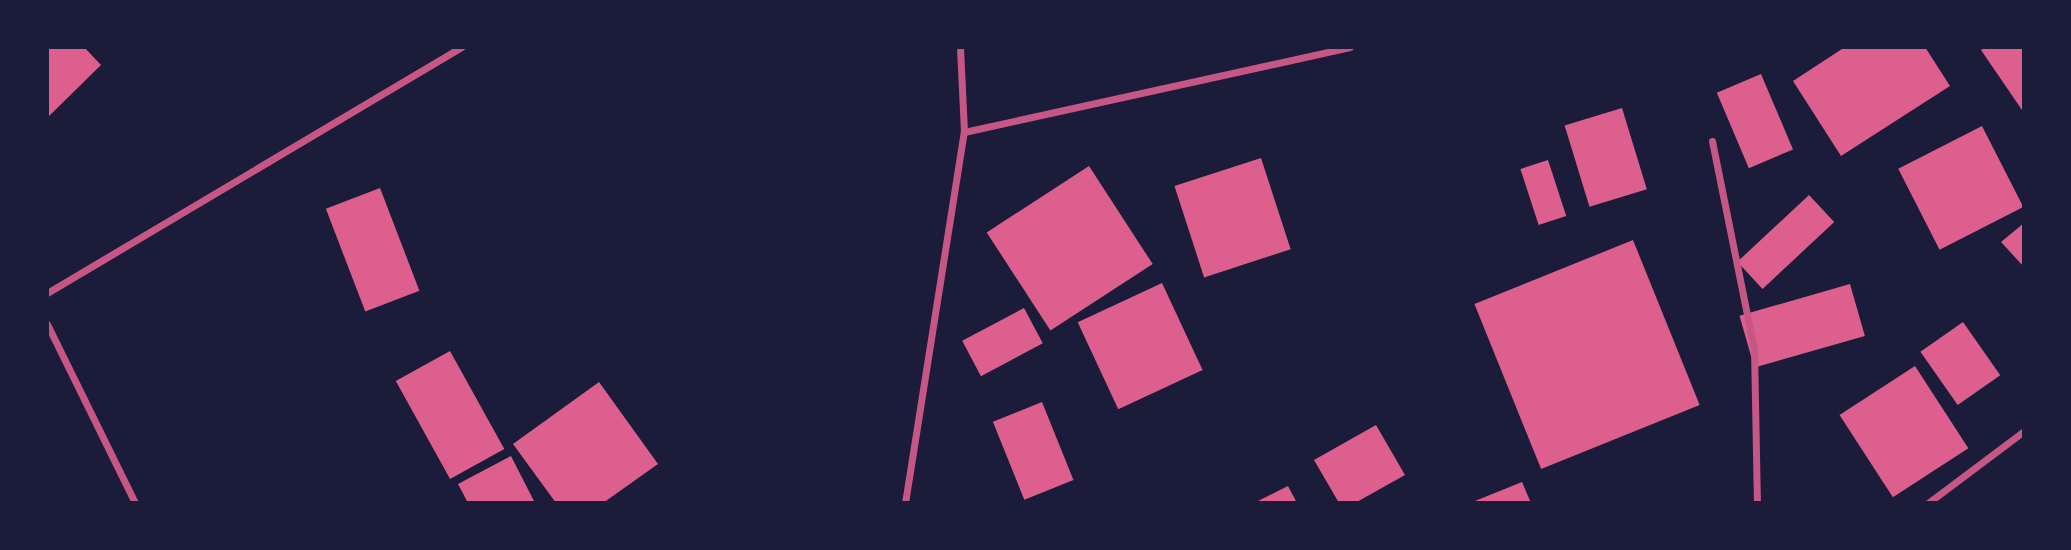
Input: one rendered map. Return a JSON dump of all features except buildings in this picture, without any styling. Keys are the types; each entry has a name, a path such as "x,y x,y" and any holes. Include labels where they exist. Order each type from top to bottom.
{"street":[{"path":"47,293 462,47"},
{"path":"905,503 964,132 960,47"},
{"path":"964,132 1350,47"},
{"path":"1712,141 1754,349 1757,503"},
{"path":"47,324 135,503"},
{"path":"1928,503 2024,431"}]}
